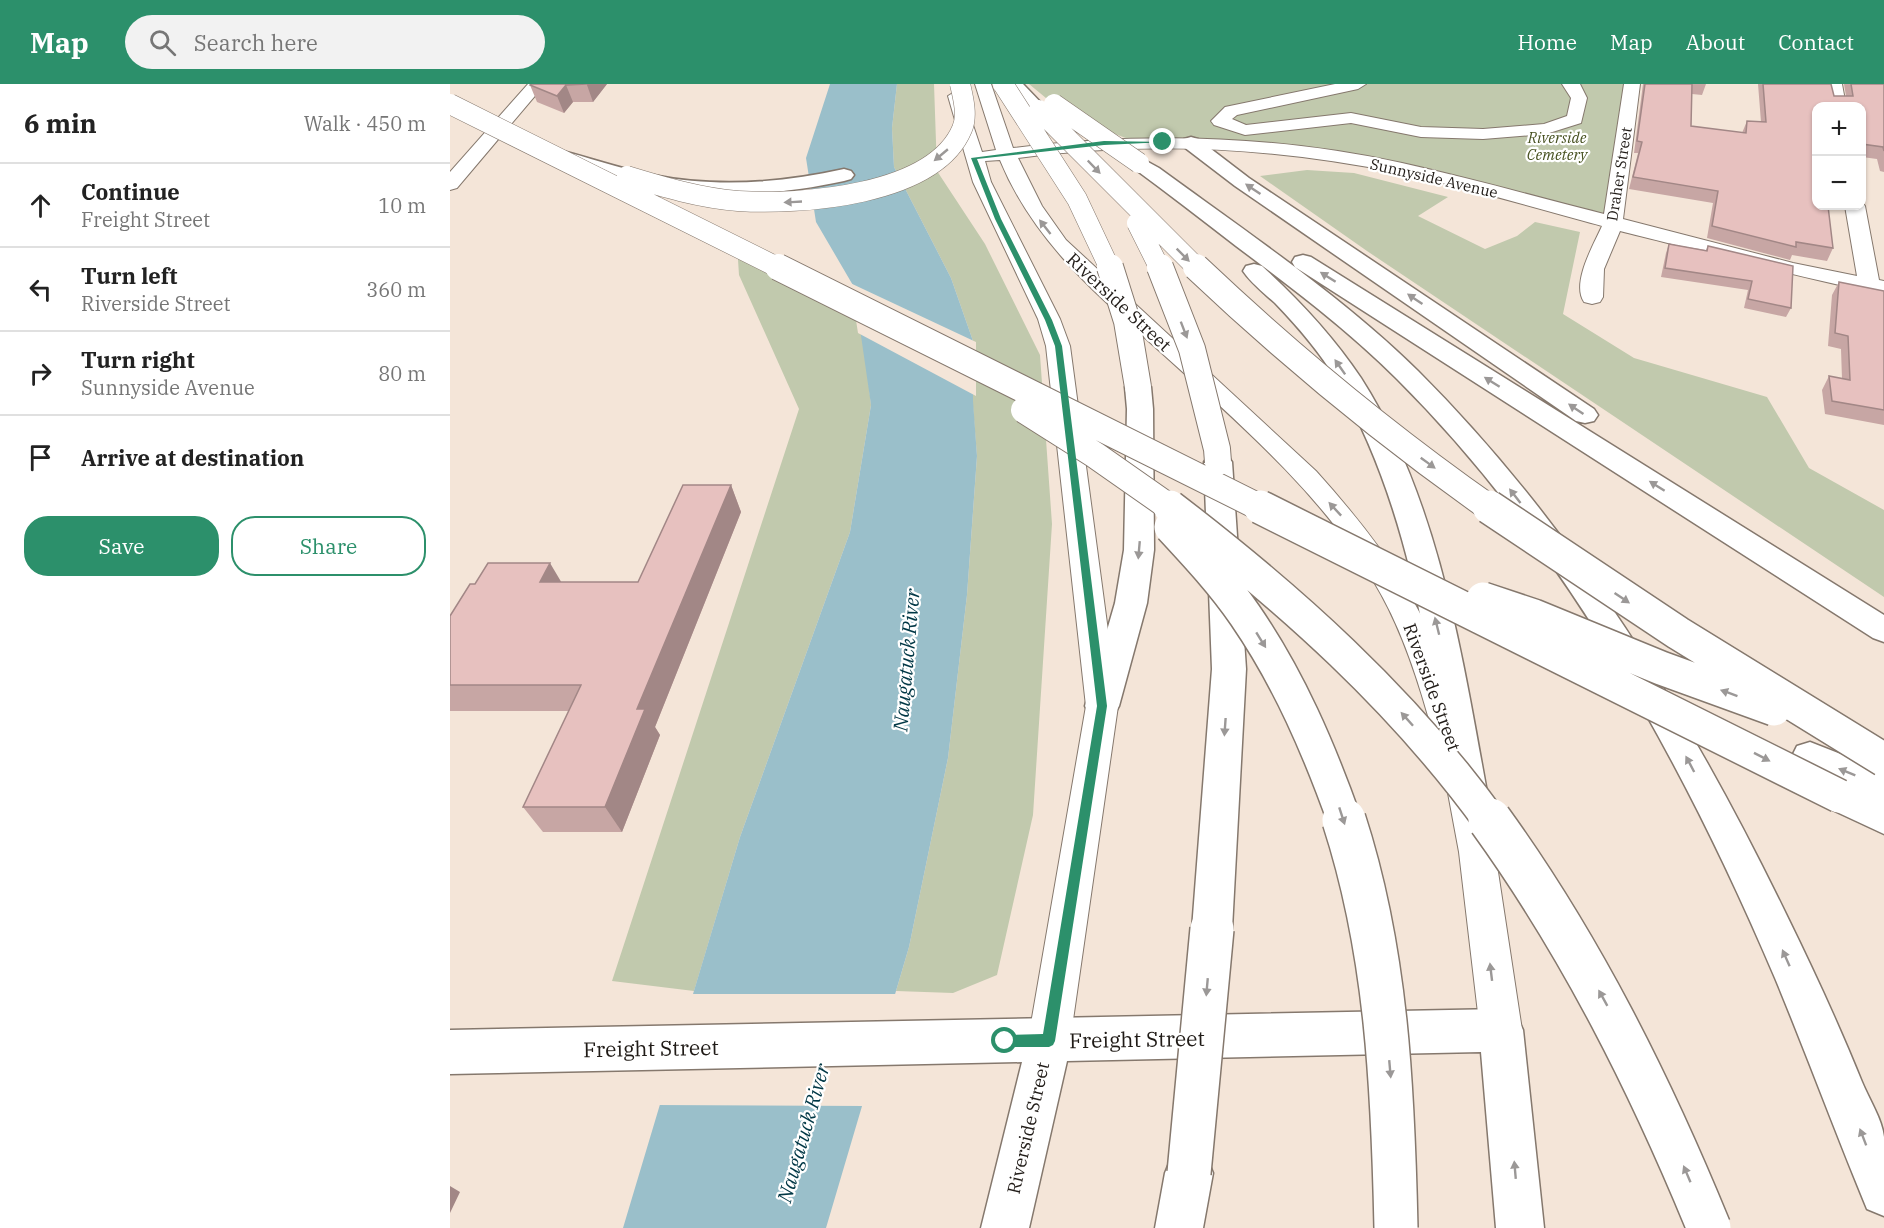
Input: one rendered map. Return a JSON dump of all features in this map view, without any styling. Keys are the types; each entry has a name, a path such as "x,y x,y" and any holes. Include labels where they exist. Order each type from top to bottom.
{"main road":[{"path":"937,135 948,125 954,115 957,104 953,84"},
{"path":"550,154 708,197 767,203 825,199 874,189 896,181 917,172 948,150 962,128 964,104 960,84"},
{"path":"1003,84 1085,214 1101,246 1127,317 1140,409 1139,550 1131,603 1102,706"},
{"path":"1013,84 1126,200 1258,326 1348,402 1507,520 1667,628 1884,760"},
{"path":"1028,84 1058,108 1184,194 1321,300 1399,368 1493,468 1571,571 1630,659 1730,839 1784,952 1841,1082 1884,1192"},
{"path":"450,104 1884,818"},
{"path":"1191,143 1242,182 1884,620"},
{"path":"550,154 656,182 712,189 792,185 867,169"},
{"path":"1136,163 1884,630"},
{"path":"1136,163 1275,291 1326,346 1367,412 1399,485 1424,573 1452,697 1474,828"},
{"path":"1126,200 1162,272 1192,349 1217,449 1229,669 1212,929 1189,1173 1179,1228"},
{"path":"751,255 780,266 1439,589 1661,693 1884,787"},
{"path":"751,255 774,272 1000,395 1093,458 1141,499 1194,551 1238,605 1258,635 1287,685 1324,766 1363,886 1381,985 1387,1042 1392,1094 1396,1228"},
{"path":"751,255 795,284 1001,395 1110,464 1258,575 1314,624 1363,672 1452,771 1501,834 1546,901 1608,1008 1649,1089 1709,1228"},
{"path":"1439,589 1511,608 1736,696 1884,745"},
{"name":"Freight Street","path":"450,1052 1501,1030"},
{"name":"Riverside Street","path":"1501,1030 1520,1228"},
{"name":"Riverside Street","path":"1005,1228 1049,1041"}],"street":[{"path":"450,184 537,84"},
{"name":"Riverside Street","path":"953,84 974,158 998,219 1048,320 1058,346 1102,706 1049,1041"},
{"name":"Riverside Street","path":"983,84 1006,154 1025,196 1059,244 1303,474 1344,519 1378,564 1404,611 1423,653 1458,758 1474,828 1491,976 1501,1030"},
{"path":"1358,84 1231,111 1220,121 1245,130 1351,118 1421,132 1483,134 1546,129 1575,119 1579,98 1573,85 1570,84"},
{"name":"Draher Street","path":"1592,297 1593,269 1612,223 1632,84"},
{"path":"1834,84 1837,102"},
{"name":"Sunnyside Avenue","path":"974,158 1104,143 1191,143 1372,163 1877,287"},
{"path":"1857,210 1877,287"}],"green space":[{"path":"897,84 934,84 937,171 985,244 1040,355 1052,524 1033,815 997,975 953,993 896,991 909,947 948,758 967,595 977,456 973,407 973,341 951,278 894,167 892,128"},
{"name":"Riverside Cemetery","path":"1029,84 1624,84 1613,223 1446,180 1298,153 1136,142 1097,127 1052,103"},
{"path":"1307,170 1354,173 1448,197 1418,216 1485,249 1517,236 1535,222 1580,232 1563,314 1634,358 1767,397 1809,468 1884,510 1884,597 1367,251 1260,176"},
{"path":"737,244 862,322 871,405 850,532 740,837 694,991 612,981 799,409 739,275"}],"water":[{"name":"Naugatuck River","path":"830,84 897,84 892,128 894,167 951,278 973,341 973,401 977,456 967,595 948,758 909,947 826,1228 623,1228 740,837 850,532 871,405 854,287 816,222 806,158"}],"pier":[{"path":"848,282 976,342 976,396 858,333"},
{"path":"690,994 898,994 865,1106 657,1105"}],"building":[{"path":"531,84 587,84 566,85 557,96"},
{"path":"1645,84 1692,84 1691,126 1746,133 1747,121 1766,122 1763,84 1831,84 1834,96 1853,96 1851,84 1884,84 1884,151 1883,147 1866,145 1866,102 1812,102 1812,210 1828,210 1833,248 1796,242 1796,247 1712,226 1718,191 1633,177 1642,142 1637,141"},
{"path":"1669,244 1707,251 1708,246 1793,266 1791,308 1748,299 1752,281 1665,268"},
{"path":"1839,282 1884,291 1884,410 1832,401 1829,376 1850,380 1848,336 1835,333"},
{"path":"683,485 731,485 637,709 645,709 605,807 523,807 581,685 450,685 450,616 470,584 475,584 488,563 550,563 540,582 638,582"}],"route":[{"path":"1005,1041 1049,1041 1102,706 1058,346 1048,320 998,219 974,158 1104,143 1163,142"}]}
